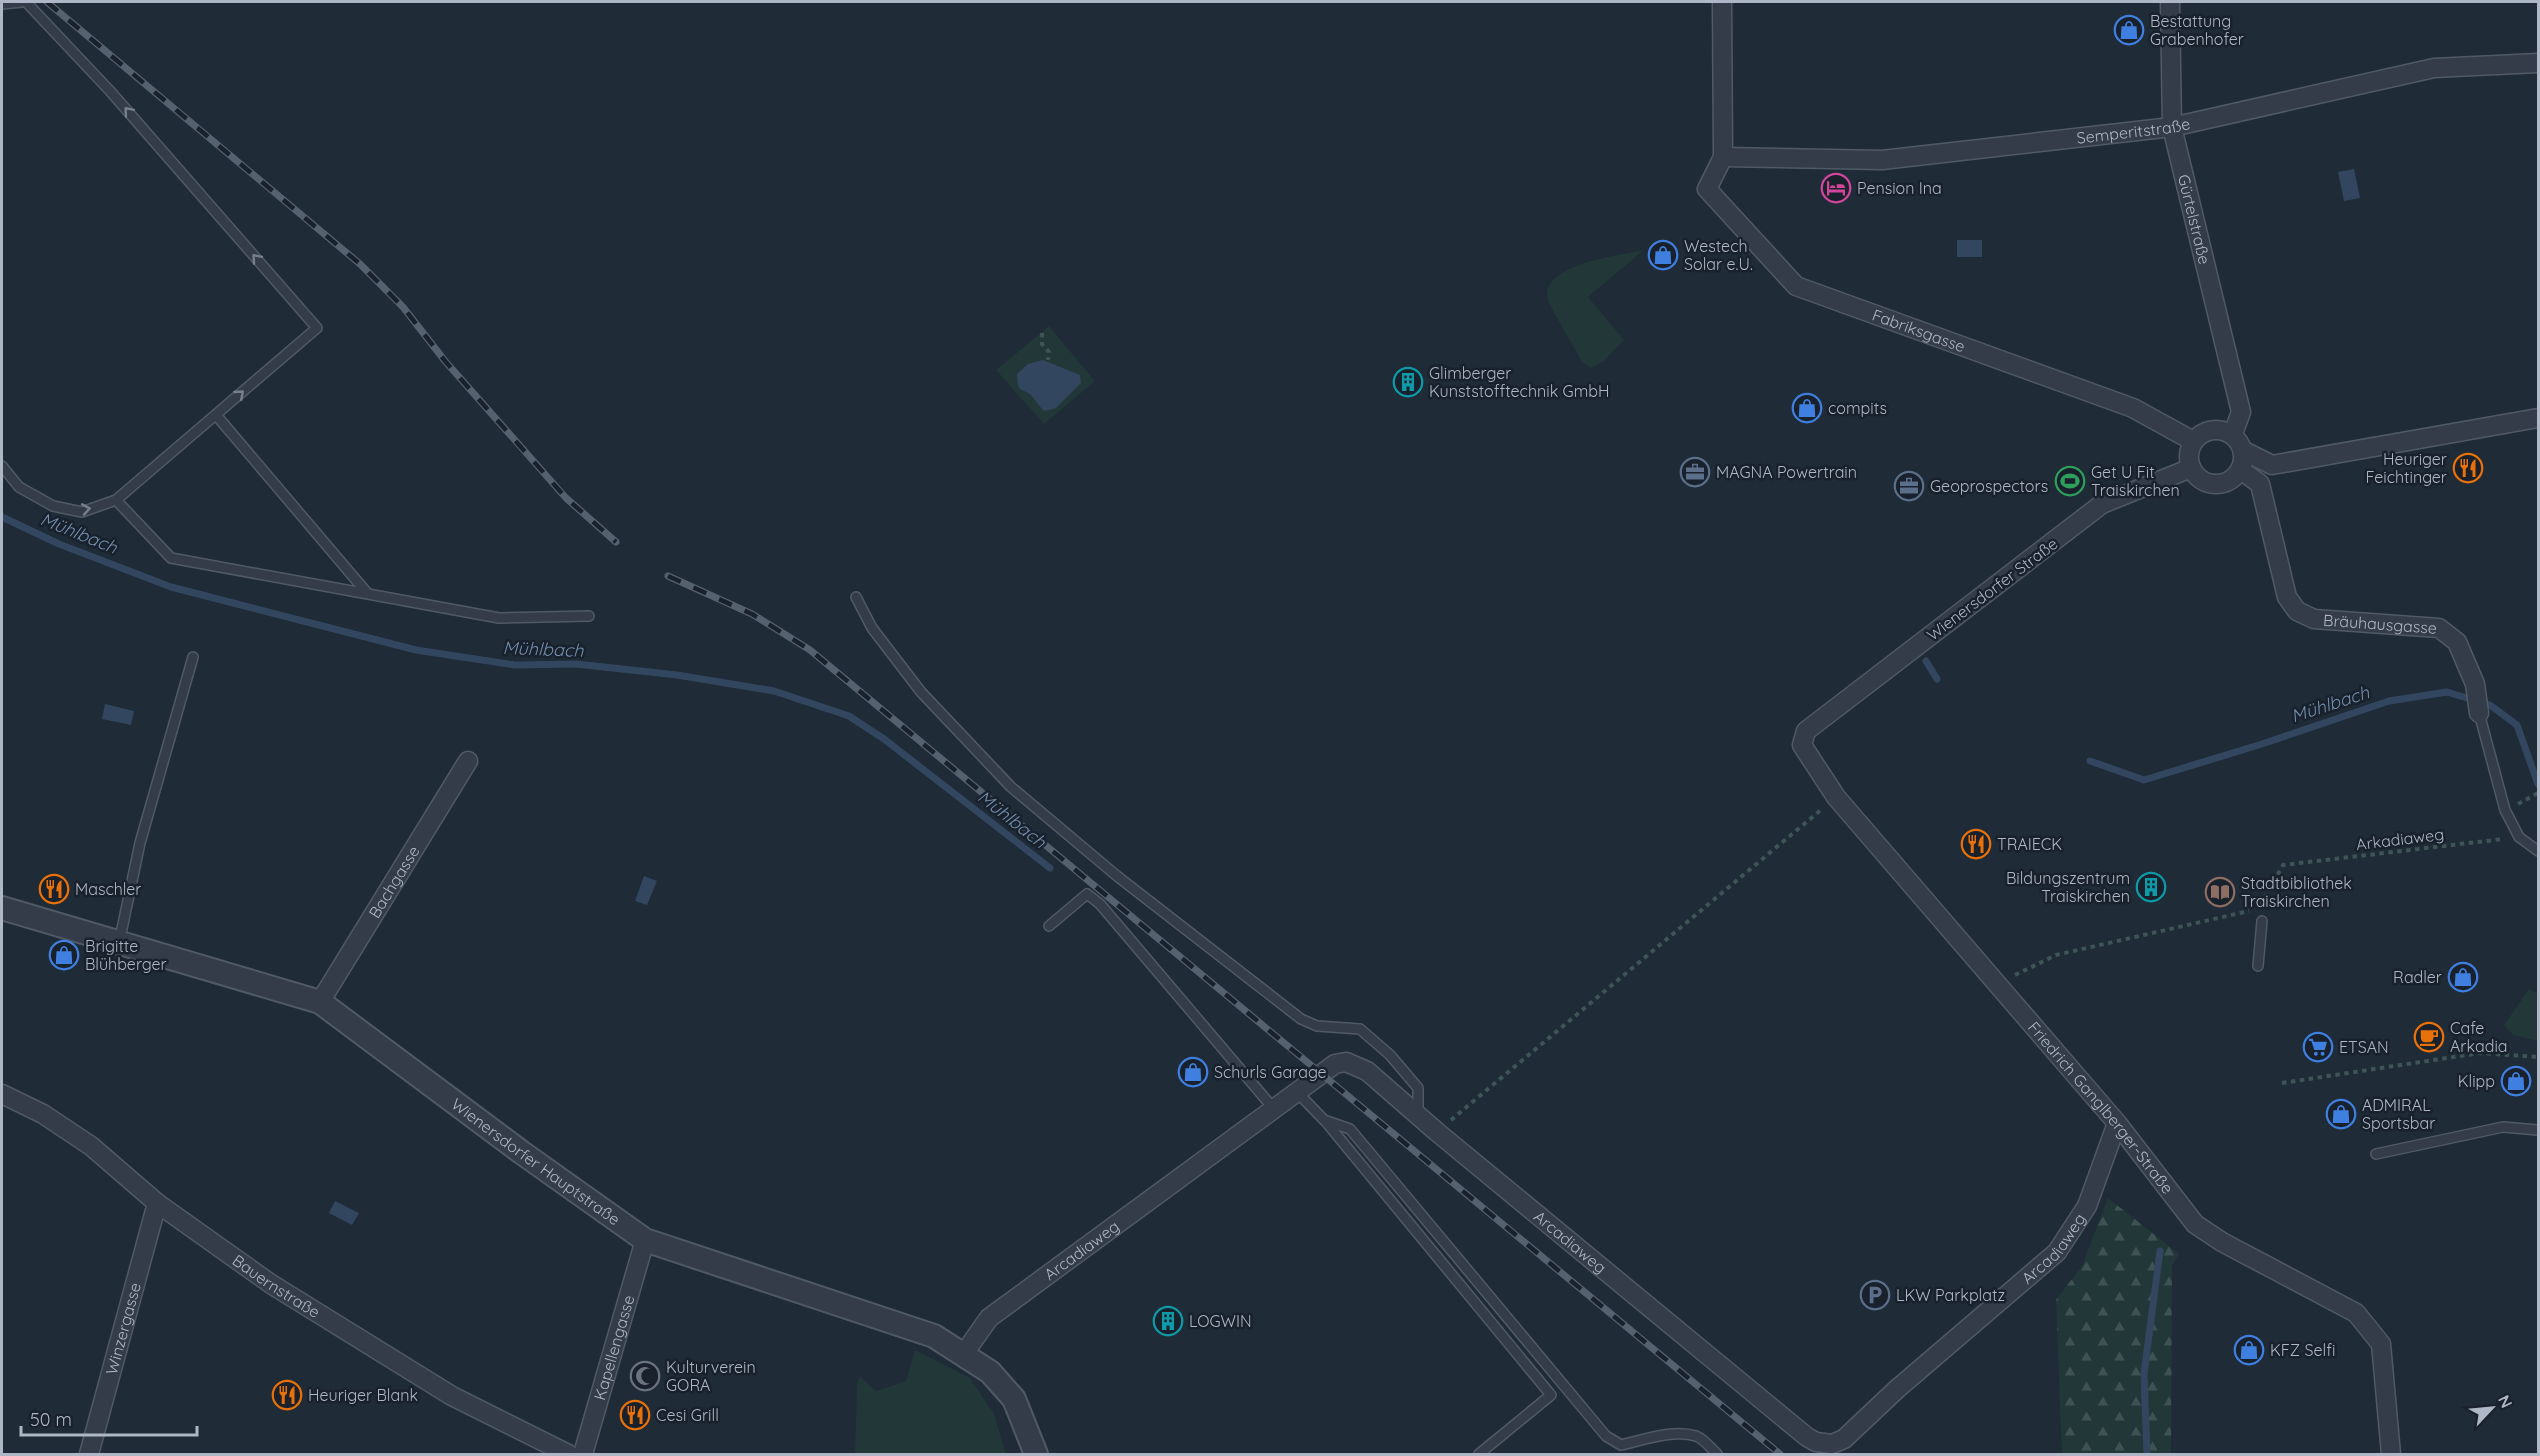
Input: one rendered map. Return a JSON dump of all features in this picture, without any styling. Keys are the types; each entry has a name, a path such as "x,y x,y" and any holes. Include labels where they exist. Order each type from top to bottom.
{"street":[{"path":"1722,2 1723,157"},
{"name":"Gürtelstraße","path":"2169,2 2172,127 2241,412 2233,434"},
{"name":"Semperitstraße","path":"1723,157 1882,160 2172,127 2434,68 2538,63"},
{"name":"Fabriksgasse","path":"1723,157 1707,189 1796,286 2133,408 2193,441"},
{"path":"2244,451 2241,470 2226,484 2205,483 2191,468 2189,454 2193,441 2212,430 2233,434 2244,451 2272,465 2538,418"},
{"name":"Wienersdorfer Straße","path":"1806,732 2102,504 2191,468"},
{"name":"Bräuhausgasse","path":"2241,470 2260,484 2287,597 2297,611 2314,619 2439,628 2457,642 2475,684 2479,713"},
{"name":"Friedrich Ganglberger-Straße","path":"1806,732 1802,745 1836,797 2117,1123 2195,1224 2222,1242 2356,1313 2382,1344 2391,1455"},
{"name":"Bachgasse","path":"320,1002 468,761"},
{"name":"Wienersdorfer Hauptstraße","path":"2,908 320,1002 512,1145 645,1240 934,1336 990,1372 1014,1400 1036,1455"},
{"name":"Arcadiaweg","path":"963,1355 989,1318 1335,1064 1346,1062 1367,1071 1437,1132 1807,1437 1816,1442 1832,1444 1844,1439 1897,1389 2057,1252 2087,1206 2117,1123"},
{"name":"Bauernstraße","path":"2,1095 43,1114 91,1146 157,1203 271,1284 452,1396 568,1455"},
{"name":"Winzergasse","path":"89,1455 157,1203"},
{"name":"Kapellengasse","path":"583,1455 645,1240"}],"lane":[{"path":"2,4 24,2 110,91 317,328 116,501 82,513 53,506 19,487 2,466"},
{"path":"216,415 368,594"},
{"path":"116,501 171,558 499,618 589,616"},
{"path":"856,597 872,628 921,692 1011,787 1117,876 1301,1019 1317,1026 1359,1029 1390,1055 1418,1088 1418,1116"},
{"path":"119,943 140,843 193,657"},
{"name":"Bräuhausgasse","path":"2479,713 2505,810 2518,837 2538,851"},
{"path":"1049,926 1087,894 1100,904 1274,1109"},
{"path":"2258,966 2262,921"},
{"path":"1297,1092 1324,1120 1551,1395 1479,1455"},
{"path":"1324,1120 1350,1129 1606,1436 1621,1446 1662,1436 1684,1434 1697,1436 1717,1455"},
{"path":"2376,1154 2503,1127 2538,1130"}],"path":[{"path":"1042,333 1042,344 1049,352 1048,360"},
{"path":"2531,798 2538,793"},
{"path":"1437,1132 1836,797"},
{"name":"Arkadiaweg","path":"1998,984 2056,955 2259,908 2283,865 2518,837"},
{"path":"2282,1083 2480,1053 2538,1057"}],"green space":[{"path":"1644,250 1588,297 1624,340 1604,361 1591,368 1582,362 1552,308 1547,296 1549,285 1558,276 1585,263"},
{"path":"1049,326 1095,381 1044,424 996,370"},
{"path":"2529,989 2538,994 2538,1041 2513,1035 2504,1025"},
{"path":"2108,1198 2179,1254 2172,1266 2171,1454 2062,1454 2056,1300 2082,1266"},
{"path":"915,1350 970,1378 994,1414 1006,1454 855,1454 857,1383 860,1376 876,1391 906,1381"}],"water":[{"path":"2354,169 2360,198 2344,201 2338,172"},
{"path":"1957,240 1982,240 1982,257 1957,257"},
{"path":"1043,360 1080,375 1081,383 1056,408 1044,411 1032,396 1019,388 1017,381 1017,374 1028,364"},
{"path":"105,704 134,711 131,725 102,719"},
{"path":"644,876 657,881 647,905 635,901"},
{"path":"335,1201 359,1213 352,1225 329,1213"}],"waterway":[{"name":"Mühlbach","path":"2,517 59,544 171,587 416,650 515,665 576,664 677,675 774,691 849,716 884,739 1050,868"},
{"name":"Mühlbach","path":"1926,661 1937,679"},
{"name":"Mühlbach","path":"2090,761 2144,780 2262,744 2389,701 2447,692 2490,705 2517,725 2538,784"},
{"path":"2147,1454 2144,1374 2160,1251"}],"railway":[{"path":"47,2 360,264 403,307 445,361 566,498 616,542"},
{"path":"668,576 752,614 810,650 1780,1454"}],"place":[{"name":"Bestattung Grabenhofer","path":"2129,30"},
{"name":"Pension Ina","path":"1836,188"},
{"name":"Westech Solar e.U.","path":"1663,255"},
{"name":"Glimberger Kunststofftechnik GmbH","path":"1408,382"},
{"name":"compits","path":"1807,408"},
{"name":"Heuriger Feichtinger","path":"2468,468"},
{"name":"MAGNA Powertrain","path":"1695,472"},
{"name":"Get U Fit Traiskirchen","path":"2070,481"},
{"name":"Geoprospectors","path":"1909,486"},
{"name":"TRAIECK","path":"1976,844"},
{"name":"Bildungszentrum Traiskirchen","path":"2151,887"},
{"name":"Maschler","path":"54,889"},
{"name":"Stadtbibliothek Traiskirchen","path":"2220,892"},
{"name":"Brigitte Blühberger","path":"64,955"},
{"name":"Radler","path":"2463,977"},
{"name":"Cafe Arkadia","path":"2429,1037"},
{"name":"ETSAN","path":"2318,1047"},
{"name":"Schurls Garage","path":"1193,1072"},
{"name":"Klipp","path":"2516,1081"},
{"name":"ADMIRAL Sportsbar","path":"2341,1114"},
{"name":"LKW Parkplatz","path":"1875,1295"},
{"name":"LOGWIN","path":"1168,1321"},
{"name":"KFZ Selfi","path":"2249,1350"},
{"name":"Kulturverein GORA","path":"645,1376"},
{"name":"Heuriger Blank","path":"287,1395"},
{"name":"Cesi Grill","path":"635,1415"}]}
